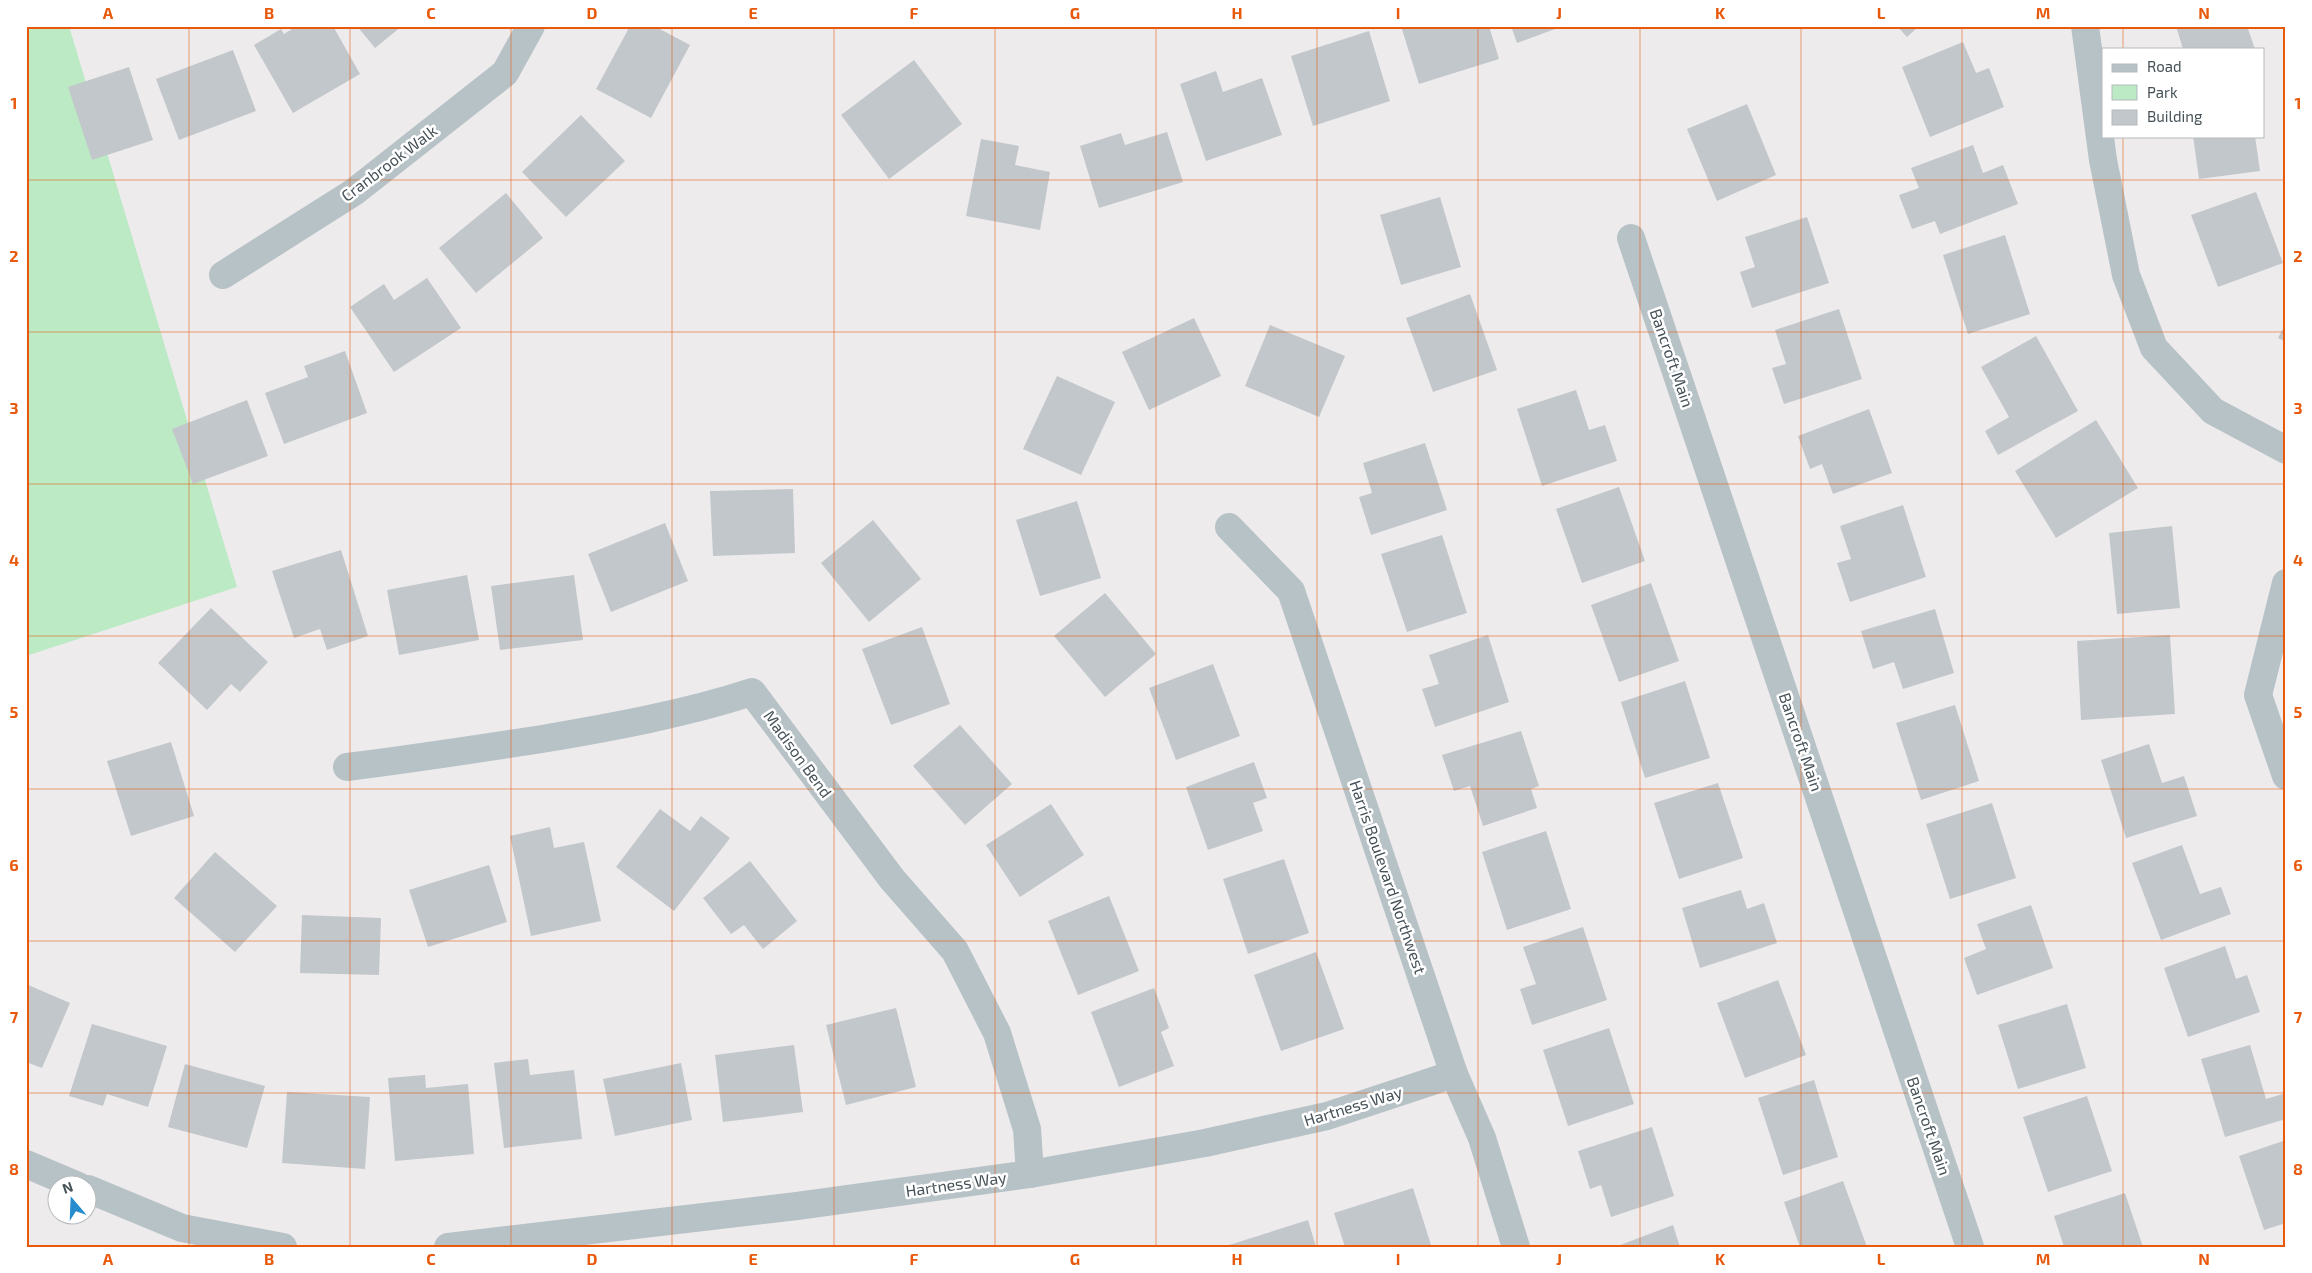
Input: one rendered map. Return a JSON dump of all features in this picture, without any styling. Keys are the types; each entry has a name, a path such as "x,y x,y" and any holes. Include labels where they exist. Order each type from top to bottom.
{"street":[{"name":"Cranbrook Walk","path":"223,275 354,192 505,73 531,26"},
{"path":"2085,26 2103,160 2126,275 2154,348 2213,411 2286,450"},
{"name":"Bancroft Main","path":"1631,238 1970,1247"},
{"name":"Harris Boulevard Northwest","path":"1229,527 1292,591 1454,1074 1482,1138 1516,1247"},
{"path":"2286,583 2258,695 2286,776"},
{"name":"Madison Bend","path":"347,767 422,758 612,727 715,704 752,692 892,879 956,951 997,1033 1027,1129 1030,1174"},
{"name":"Hartness Way","path":"448,1247 797,1206 1030,1174 1206,1143 1327,1116 1454,1074"},
{"path":"26,1164 54,1176"},
{"path":"98,1193 182,1228 283,1247"}],"green space":[{"path":"26,26 69,26 237,587 26,656"}],"building":[{"path":"297,26 333,26 360,74 293,113 254,45 281,29 284,34"},
{"path":"357,26 402,26 375,48"},
{"path":"630,26 654,26 690,45 651,118 596,89"},
{"path":"875,26 906,26 906,29"},
{"path":"1401,26 1489,26 1499,59 1419,84"},
{"path":"1511,26 1563,26 1517,43"},
{"path":"1897,26 1919,26 1907,37"},
{"path":"2176,26 2247,26 2255,48 2183,48"},
{"path":"1369,31 1390,101 1313,126 1291,56"},
{"path":"1963,42 1976,73 1989,68 2004,107 1930,137 1902,67"},
{"path":"233,50 256,111 179,140 156,79"},
{"path":"914,60 962,124 889,179 841,115"},
{"path":"129,67 153,140 92,160 68,87"},
{"path":"1216,71 1223,92 1262,78 1282,135 1206,161 1180,84"},
{"path":"1747,104 1776,175 1717,201 1687,129"},
{"path":"581,115 625,161 566,217 522,172"},
{"path":"1167,132 1183,182 1099,208 1080,146 1121,133 1125,145"},
{"path":"2193,138 2255,138 2260,171 2199,179"},
{"path":"981,139 1019,146 1015,165 1050,172 1040,230 966,216"},
{"path":"1973,145 1983,173 2003,165 2018,204 1940,234 1935,221 1912,229 1899,195 1919,188 1911,168"},
{"path":"2256,192 2283,263 2218,287 2191,215"},
{"path":"506,193 543,238 476,293 439,248"},
{"path":"1440,197 1461,267 1401,285 1380,215"},
{"path":"1807,217 1829,283 1752,308 1740,272 1755,267 1745,237"},
{"path":"2005,235 2030,314 1968,334 1943,255"},
{"path":"427,278 461,328 394,372 350,307 384,284 394,300"},
{"path":"1470,294 1497,370 1433,392 1406,318"},
{"path":"1839,309 1862,379 1784,404 1772,368 1786,364 1775,330"},
{"path":"1194,318 1221,376 1149,410 1122,352"},
{"path":"2286,323 2286,342 2278,338"},
{"path":"1270,325 1345,356 1319,417 1245,386"},
{"path":"2036,336 2078,411 1998,455 1985,431 2009,417 1981,367"},
{"path":"345,351 367,413 284,444 265,393 308,377 304,366"},
{"path":"1057,376 1115,402 1081,475 1023,449"},
{"path":"1576,390 1589,430 1605,425 1617,461 1542,486 1517,409"},
{"path":"247,400 268,456 193,484 172,429"},
{"path":"1869,409 1892,473 1833,494 1822,464 1810,469 1798,436"},
{"path":"2096,420 2138,488 2056,538 2015,471"},
{"path":"1425,443 1447,510 1371,535 1359,497 1372,493 1363,463"},
{"path":"1619,487 1645,561 1582,583 1556,509"},
{"path":"793,489 795,553 713,556 710,491"},
{"path":"1077,501 1101,578 1040,596 1016,520"},
{"path":"1903,505 1926,577 1850,602 1837,563 1851,559 1840,526"},
{"path":"873,520 921,579 869,622 821,563"},
{"path":"665,523 688,581 611,612 588,554"},
{"path":"2172,526 2180,608 2117,614 2109,533"},
{"path":"1442,535 1467,613 1407,632 1381,554"},
{"path":"341,550 368,636 327,650 320,629 294,638 272,571"},
{"path":"467,575 479,640 399,655 387,590"},
{"path":"574,575 583,640 500,650 491,586"},
{"path":"1651,583 1679,661 1619,682 1591,605"},
{"path":"1105,593 1156,654 1105,697 1054,636"},
{"path":"211,608 268,662 240,692 231,684 207,710 158,663"},
{"path":"1935,609 1954,673 1903,689 1894,662 1873,669 1861,631"},
{"path":"922,627 950,704 891,725 862,649"},
{"path":"1488,635 1509,702 1435,727 1422,689 1439,684 1429,655"},
{"path":"2170,635 2175,714 2081,720 2077,641"},
{"path":"1213,664 1240,736 1176,760 1149,688"},
{"path":"1685,681 1710,758 1645,778 1621,702"},
{"path":"1955,705 1979,781 1921,800 1896,723"},
{"path":"960,725 1012,784 965,825 913,766"},
{"path":"1521,731 1539,786 1531,789 1537,808 1483,826 1470,786 1454,791 1442,755"},
{"path":"171,742 194,816 131,836 107,761"},
{"path":"2149,744 2162,783 2184,776 2197,816 2126,838 2101,760"},
{"path":"1254,762 1267,798 1253,803 1263,831 1208,850 1186,787"},
{"path":"1718,783 1743,858 1679,879 1654,803"},
{"path":"1992,803 2016,878 1950,899 1926,824"},
{"path":"1051,804 1084,855 1020,897 986,845"},
{"path":"660,809 690,831 701,816 730,838 674,911 616,867"},
{"path":"550,827 554,848 584,842 601,921 531,936 510,836"},
{"path":"1546,831 1571,909 1507,930 1482,852"},
{"path":"2182,845 2200,894 2221,887 2231,914 2161,940 2132,863"},
{"path":"215,852 277,906 235,952 174,898"},
{"path":"1284,859 1309,933 1248,954 1223,879"},
{"path":"750,861 797,921 763,949 744,925 731,934 703,898"},
{"path":"489,865 507,922 428,947 409,890"},
{"path":"1741,890 1747,909 1764,903 1777,943 1700,968 1682,908"},
{"path":"1109,896 1139,971 1078,995 1048,921"},
{"path":"2031,905 2053,968 1977,995 1964,958 1986,949 1977,924"},
{"path":"302,915 381,918 379,975 300,973"},
{"path":"1583,927 1607,1000 1532,1025 1520,989 1536,984 1523,947"},
{"path":"2225,946 2236,979 2247,975 2260,1012 2188,1037 2164,968"},
{"path":"1316,952 1344,1029 1281,1051 1254,975"},
{"path":"1778,980 1806,1055 1745,1078 1717,1003"},
{"path":"26,984 70,1003 42,1068 26,1062"},
{"path":"1154,988 1169,1028 1161,1032 1174,1066 1119,1087 1091,1012"},
{"path":"2067,1004 2086,1068 2018,1089 1998,1025"},
{"path":"896,1008 916,1087 846,1105 826,1025"},
{"path":"92,1024 167,1046 148,1107 107,1094 103,1106 69,1096"},
{"path":"1609,1028 1634,1104 1568,1126 1543,1050"},
{"path":"794,1045 803,1112 723,1122 715,1055"},
{"path":"2250,1045 2266,1099 2286,1093 2286,1119 2225,1137 2201,1059"},
{"path":"528,1059 530,1075 574,1070 582,1139 504,1148 494,1063"},
{"path":"681,1063 692,1120 615,1136 603,1079"},
{"path":"185,1064 265,1086 247,1148 168,1127"},
{"path":"425,1075 426,1088 468,1084 474,1154 395,1161 388,1078"},
{"path":"1814,1080 1838,1157 1783,1175 1758,1098"},
{"path":"287,1092 370,1097 365,1169 282,1163"},
{"path":"2087,1096 2112,1171 2048,1192 2023,1117"},
{"path":"1652,1127 1674,1196 1611,1217 1601,1185 1590,1189 1578,1151"},
{"path":"2286,1140 2286,1223 2264,1230 2239,1156"},
{"path":"1843,1181 1867,1247 1800,1247 1784,1202"},
{"path":"1413,1188 1431,1245 1345,1247 1334,1213"},
{"path":"2125,1193 2143,1247 2064,1247 2054,1216"},
{"path":"1308,1220 1316,1247 1226,1247 1226,1246"},
{"path":"1673,1225 1680,1247 1615,1247"}]}
